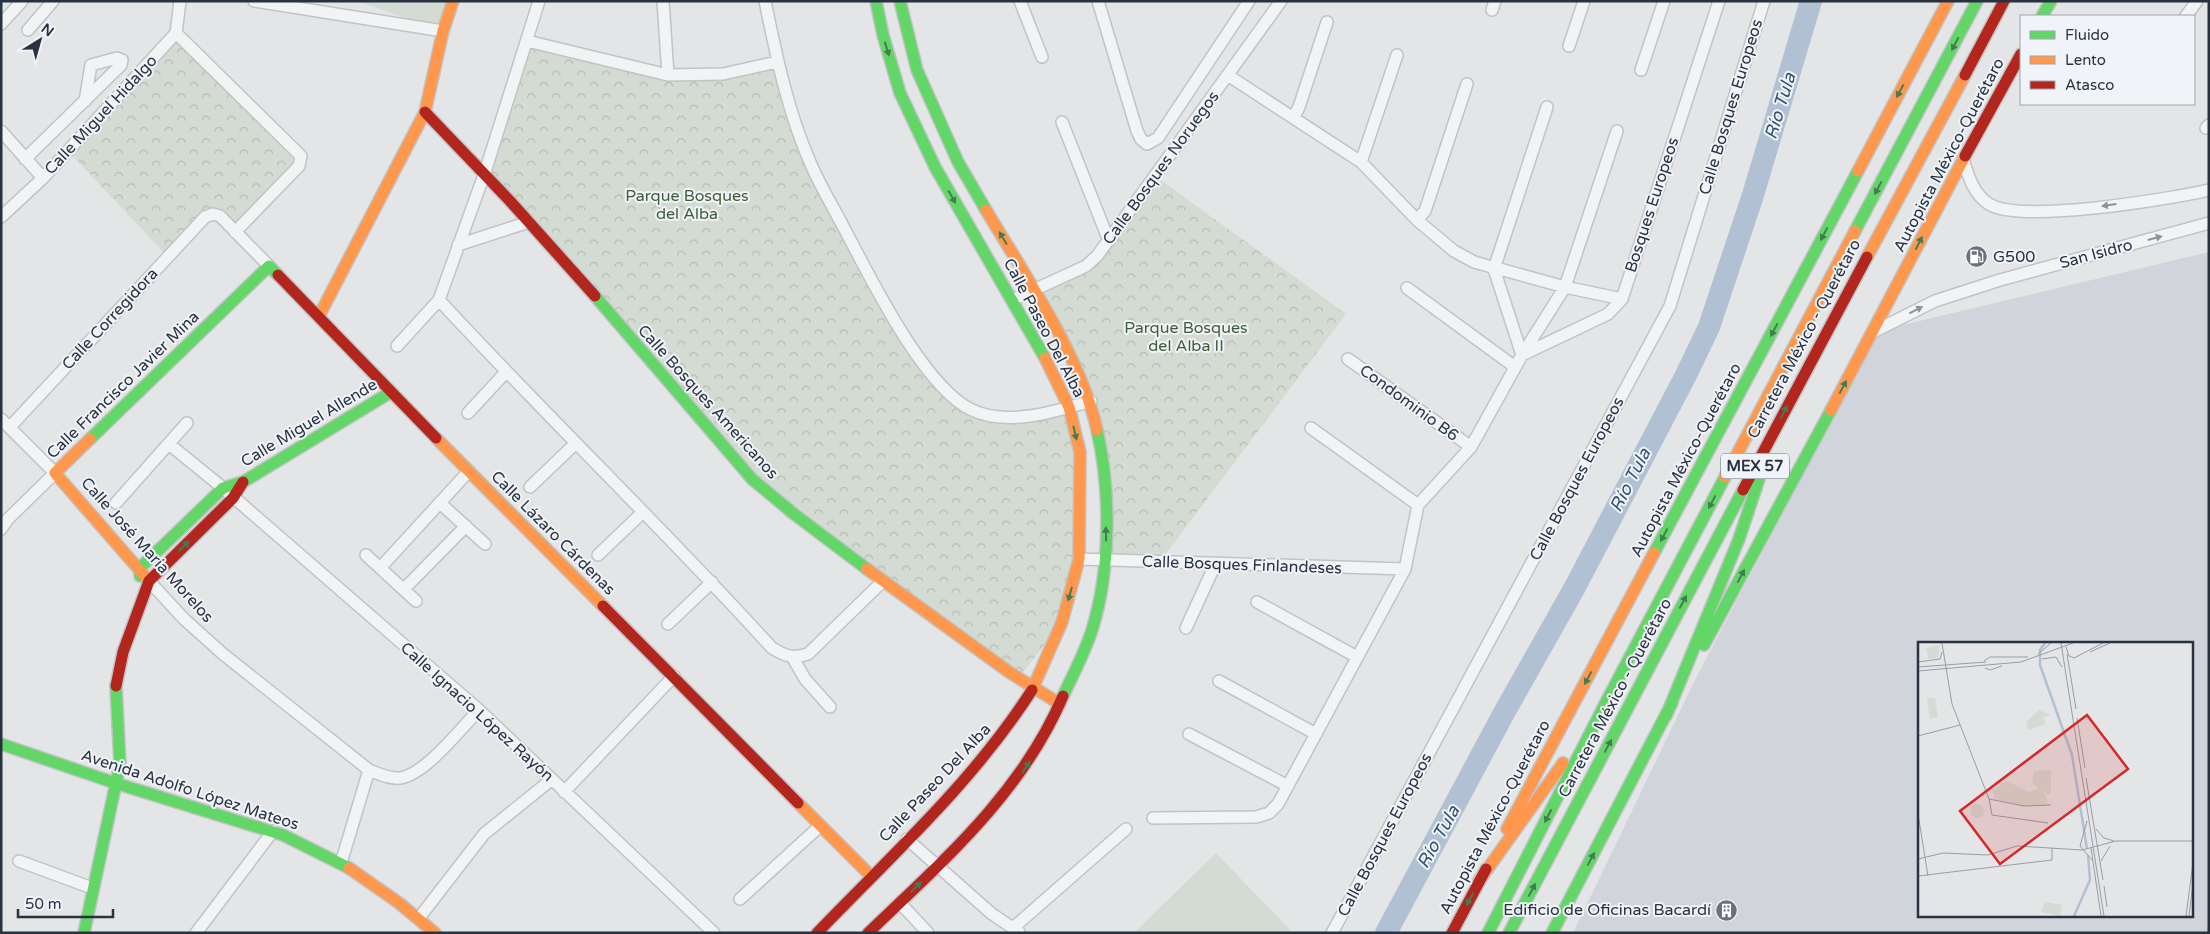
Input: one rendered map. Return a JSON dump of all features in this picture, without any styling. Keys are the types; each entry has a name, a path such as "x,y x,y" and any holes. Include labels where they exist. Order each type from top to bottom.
{"main road":[{"path":"319,316 424,112 443,31 453,1"},
{"name":"Calle Paseo Del Alba","path":"817,933 984,757 1009,726 1033,689 1062,622 1079,559 1080,452 1069,407 1043,355 935,167 900,93 883,35 876,1"},
{"name":"Calle Paseo Del Alba","path":"868,933 938,866 1003,797 1022,773 1060,704 1092,630 1106,561 1104,463 1091,401 1065,346 958,162 917,70 900,1"},
{"name":"Autopista México-Querétaro","path":"1452,933 1948,1"},
{"name":"Carretera México - Querétaro","path":"1488,933 1605,704 1978,1"},
{"name":"Carretera México - Querétaro","path":"1509,933 1772,433 2004,1"},
{"path":"1989,27 2008,1"},
{"path":"2043,15 2051,1"},
{"name":"Autopista México-Querétaro","path":"1552,933 1666,716 1873,332 1962,159 2020,56"},
{"name":"Calle Bosques Americanos","path":"424,112 485,172 752,479 791,514 1033,689 1060,704"},
{"name":"Calle Lázaro Cárdenas","path":"269,266 469,472 871,876"},
{"name":"Calle Francisco Javier Mina","path":"55,473 269,266"},
{"name":"Calle Miguel Allende","path":"142,605 140,568 223,488 242,482 392,392"},
{"path":"1666,716 1748,514 1772,433"},
{"name":"Calle José María Morelos","path":"55,473 140,568 149,581"},
{"name":"Calle Miguel Allende","path":"84,933 92,888 120,764 116,679 123,652 142,605 149,581 233,498 242,482"},
{"path":"1479,881 1605,704"},
{"name":"Avenida Adolfo López Mateos","path":"1,744 115,783 273,831 341,863 419,918 435,933"}],"street":[{"path":"1,24 22,1"},
{"path":"28,30 53,1"},
{"path":"180,1 176,34 299,153 302,160 299,166 235,232"},
{"path":"254,1 443,31"},
{"path":"397,346 439,300 485,172 539,1"},
{"path":"664,1 668,75"},
{"path":"765,1 777,62 810,162 876,287 933,376 947,393 973,410 994,417 1016,417 1091,401"},
{"path":"1020,1 1042,57"},
{"path":"1098,1 1138,131 1147,144 1158,138 1249,1"},
{"name":"Calle Bosques Noruegos","path":"1012,300 1086,266 1109,241 1281,1"},
{"path":"1569,46 1584,1"},
{"path":"1641,70 1664,1"},
{"name":"Bosques Europeos","path":"1522,355 1608,314 1622,299 1719,1"},
{"name":"Calle Bosques Europeos","path":"1332,933 1670,306 1764,1"},
{"path":"2187,15 2197,1"},
{"path":"1294,117 1327,22"},
{"name":"Calle Miguel Hidalgo","path":"1,217 42,178 176,34"},
{"path":"527,41 668,75 723,74 777,62"},
{"path":"1361,162 1397,55"},
{"path":"1229,76 1361,162 1417,220 1454,250 1474,262 1565,288 1622,299"},
{"path":"1417,220 1425,211 1468,84"},
{"path":"25,159 85,101"},
{"path":"1522,355 1494,269 1546,107"},
{"path":"1062,122 1109,241"},
{"path":"1,131 42,178"},
{"path":"1153,818 1256,817 1269,813 1274,809 1405,569 1418,505 1471,447 1522,355 1565,288 1617,131"},
{"path":"1962,159 1970,181 1979,195 1989,204 2002,209 2054,212 2209,190"},
{"name":"Calle Lázaro Cárdenas","path":"213,214 220,216 269,266"},
{"name":"Calle Corregidora","path":"10,427 206,217 213,214"},
{"path":"458,245 529,222"},
{"name":"San Isidro","path":"1873,332 1934,301 2000,280 2209,223"},
{"path":"1407,288 1515,367"},
{"path":"439,300 506,372 712,582 772,648 793,658 805,679 830,707"},
{"name":"Condominio B6","path":"1348,359 1471,447"},
{"path":"468,413 506,372"},
{"name":"Calle José María Morelos","path":"1,419 55,473"},
{"path":"116,503 188,423"},
{"path":"1311,428 1418,505"},
{"name":"Calle Ignacio López Rayón","path":"168,444 223,488 480,710 714,933"},
{"path":"530,487 576,444"},
{"path":"380,568 469,472"},
{"name":"Calle Francisco Javier Mina","path":"1,529 8,519 55,473"},
{"path":"440,503 485,544"},
{"path":"598,555 643,512"},
{"path":"404,589 466,526"},
{"path":"366,555 416,601"},
{"name":"Calle Bosques Finlandeses","path":"1079,559 1215,565 1405,569"},
{"path":"1186,628 1215,565"},
{"name":"Calle José María Morelos","path":"149,581 184,619 217,648 369,770 399,778 421,770 480,710"},
{"path":"793,658 808,654 883,581"},
{"path":"668,624 712,582"},
{"path":"1257,602 1357,657"},
{"path":"564,792 674,676"},
{"path":"1219,681 1316,734"},
{"path":"1189,734 1288,786"},
{"path":"341,863 369,770"},
{"path":"419,918 484,834 552,780"},
{"path":"740,898 820,826"},
{"path":"907,839 992,914 1017,930 1126,830"},
{"path":"196,933 273,831"},
{"path":"19,861 92,888"},
{"path":"900,903 928,933"}],"shaded area":[{"path":"2209,252 2209,933 1573,933 1696,678 1807,467 1873,332"}],"green space":[{"path":"357,1 453,1 443,31"},
{"path":"176,33 302,160 235,232 213,214 168,257 68,151"},
{"name":"Parque Bosques del Alba","path":"527,41 668,75 777,62 810,162 876,287 947,393 994,417 1069,407 1080,452 1079,559 1062,622 1021,675 791,514 485,172"},
{"name":"Parque Bosques del Alba II","path":"1155,176 1346,314 1159,563 1106,561 1105,463 1091,401 1033,290 1086,266"},
{"path":"1216,853 1293,933 1134,933"}],"waterway":[{"name":"Río Tula","path":"1386,933 1505,711 1575,587 1686,375 1709,327 1753,195 1811,1"}],"traffic: fast":[{"path":"876,1 883,35 900,93 935,167 1045,358"},
{"path":"900,1 917,70 958,162 986,210"},
{"path":"1855,231 1977,1"},
{"path":"2043,15 2051,1"},
{"path":"1654,553 1858,171"},
{"path":"90,439 269,266 278,275"},
{"path":"595,296 752,479 794,514 867,569"},
{"path":"140,576 140,568 223,488 243,482 391,392"},
{"path":"1704,645 1831,410"},
{"path":"1063,696 1092,630 1103,582 1106,556 1107,504 1102,454 1097,430"},
{"path":"1666,716 1739,539 1760,476"},
{"path":"1488,933 1605,704 1725,477"},
{"path":"1509,933 1743,490"},
{"path":"84,933 120,764 116,686"},
{"path":"1552,933 1672,703"},
{"path":"1,744 115,783 283,835 349,868"}],"traffic: slow":[{"path":"319,316 425,112 443,31 453,1"},
{"path":"1858,171 1948,1"},
{"path":"1867,257 1965,75"},
{"path":"1831,410 1965,156"},
{"path":"986,210 1034,289 1065,345 1089,402 1097,430"},
{"path":"1725,477 1855,231"},
{"path":"1032,690 1062,622 1079,559 1080,452 1069,407 1045,358"},
{"path":"436,438 603,606"},
{"path":"90,439 55,473 149,581"},
{"path":"1507,829 1654,553"},
{"path":"867,569 1009,672 1060,704"},
{"path":"1479,881 1563,763"},
{"path":"798,803 871,876"},
{"path":"349,868 399,903 435,933"}],"traffic: jam":[{"path":"1965,75 2004,1"},
{"path":"1965,156 2020,56"},
{"path":"425,112 510,201 595,296"},
{"path":"1743,490 1867,257"},
{"path":"278,275 436,438"},
{"path":"116,686 123,652 149,581 233,498 243,482"},
{"path":"603,606 798,803"},
{"path":"817,933 903,846 958,786 1009,723 1032,690"},
{"path":"868,933 924,880 1003,795 1026,764 1046,731 1063,696"},
{"path":"1452,933 1486,869"}],"place":[{"name":"G500","path":"1977,257"},
{"name":"Edificio de Oficinas Bacardí","path":"1727,910"}]}
